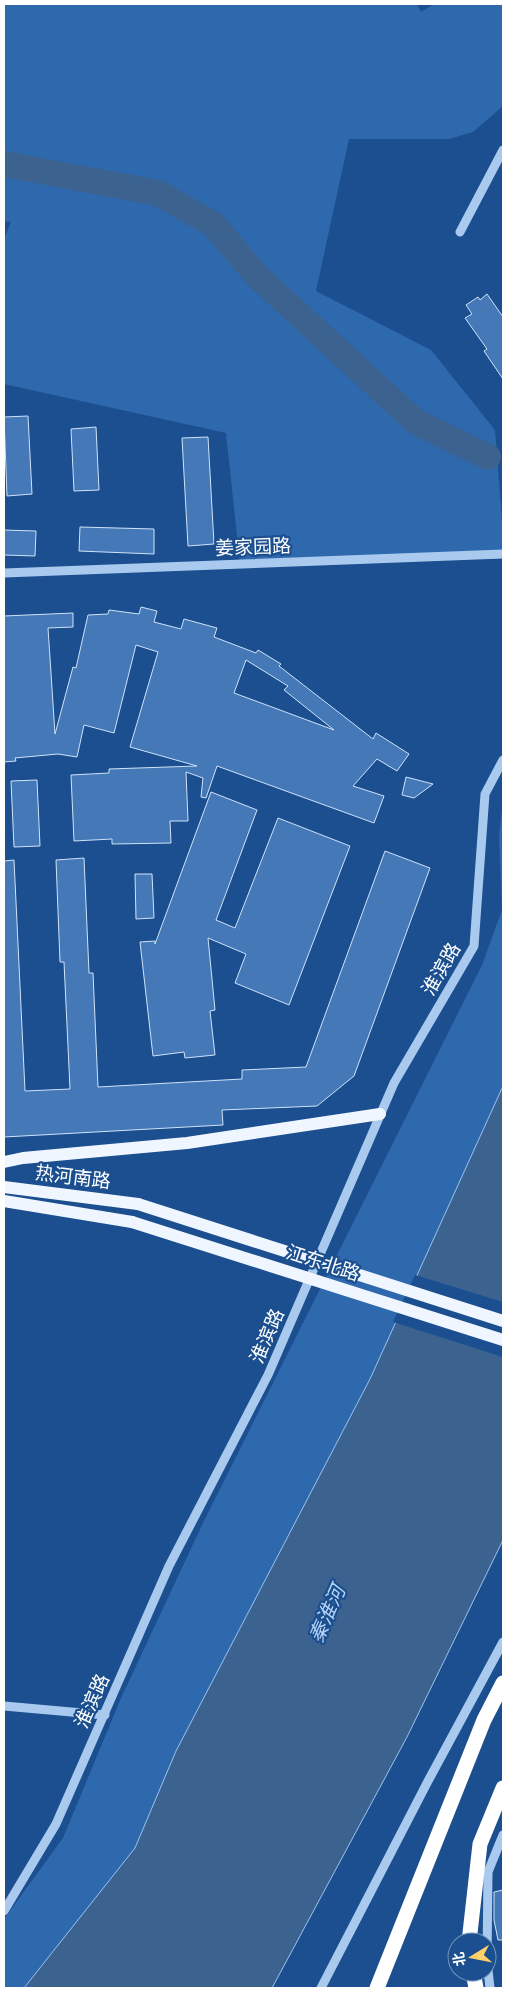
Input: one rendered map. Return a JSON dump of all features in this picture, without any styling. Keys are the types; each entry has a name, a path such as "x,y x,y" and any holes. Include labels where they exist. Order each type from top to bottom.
{"highway":[{"path":"377,1988 484,1720 503,1684"},
{"path":"470,1932 480,1844 503,1788"}],"main road":[{"path":"4,1162 22,1158 187,1143 380,1114"},
{"name":"热河南路","path":"4,1186 138,1204"},
{"name":"热河南路","path":"4,1201 132,1222"},
{"name":"江东北路","path":"138,1204 503,1321"},
{"name":"江东北路","path":"132,1222 503,1340"}],"street":[{"path":"460,232 503,150"},
{"name":"姜家园路","path":"4,573 503,554"},
{"name":"淮滨路","path":"4,1911 56,1824 169,1566 268,1375 394,1083 474,946 485,794 503,760"},
{"path":"321,1988 427,1783 503,1642"},
{"path":"4,1706 105,1715"},
{"path":"490,1988 487,1961 488,1872 503,1835"}],"shaded area":[{"path":"4,4 417,4 421,12 434,4 503,4 503,106 473,132 449,139 349,139 316,291 431,350 495,430 503,554 240,564 226,433 4,384 4,239 11,222 4,221"},
{"path":"503,800 503,1086 370,1379 176,1751 135,1848 24,1988 4,1988 4,1919 63,1838 121,1698 202,1525 482,965 502,910 499,837"}],"water":[{"name":"秦淮河","path":"503,1086 503,1540 407,1737 272,1988 24,1988 135,1848 176,1751 370,1379"}],"pier":[{"path":"415,1275 503,1302 503,1357 393,1322"}],"building":[{"path":"487,294 503,317 503,379 484,351 487,349 465,318 472,314 466,305 478,297 480,300"},
{"path":"28,416 32,494 7,496 4,417"},
{"path":"96,427 99,490 74,491 71,429"},
{"path":"208,437 214,544 188,546 182,438"},
{"path":"80,527 154,529 154,554 79,551"},
{"path":"4,530 36,531 35,556 4,555"},
{"path":"141,607 157,611 154,622 181,629 184,619 217,628 214,637 256,653 258,650 281,664 279,666 373,739 376,733 409,754 397,771 377,759 353,786 384,796 374,823 217,766 206,798 201,797 203,778 186,772 188,821 170,821 171,843 112,844 112,839 74,841 71,775 109,773 109,769 197,766 130,747 158,652 136,645 114,733 84,725 77,757 58,754 15,758 16,761 4,762 4,616 73,613 73,627 48,628 55,734 73,667 76,668 88,615 108,614 109,610 139,614","holes":["246,660 288,686 284,690 334,730 234,693"]},
{"path":"406,777 433,784 414,798 402,795"},
{"path":"37,780 40,846 14,847 11,781"},
{"path":"211,792 257,810 216,920 235,928 278,818 350,846 289,1005 235,983 246,954 208,938 215,1010 210,1011 215,1055 185,1058 184,1052 153,1056 140,942 155,941 155,944"},
{"path":"385,851 430,868 354,1076 317,1106 222,1110 223,1125 4,1137 4,861 14,860 25,1091 70,1089 64,962 60,962 56,860 84,858 89,973 93,973 98,1087 242,1079 242,1070 306,1067"},
{"path":"135,874 152,874 154,918 136,919"},
{"path":"503,1890 503,1940 498,1940 494,1920 494,1892"}],"waterway":[{"path":"4,164 158,193 214,225 256,275 416,422 488,457"}]}
